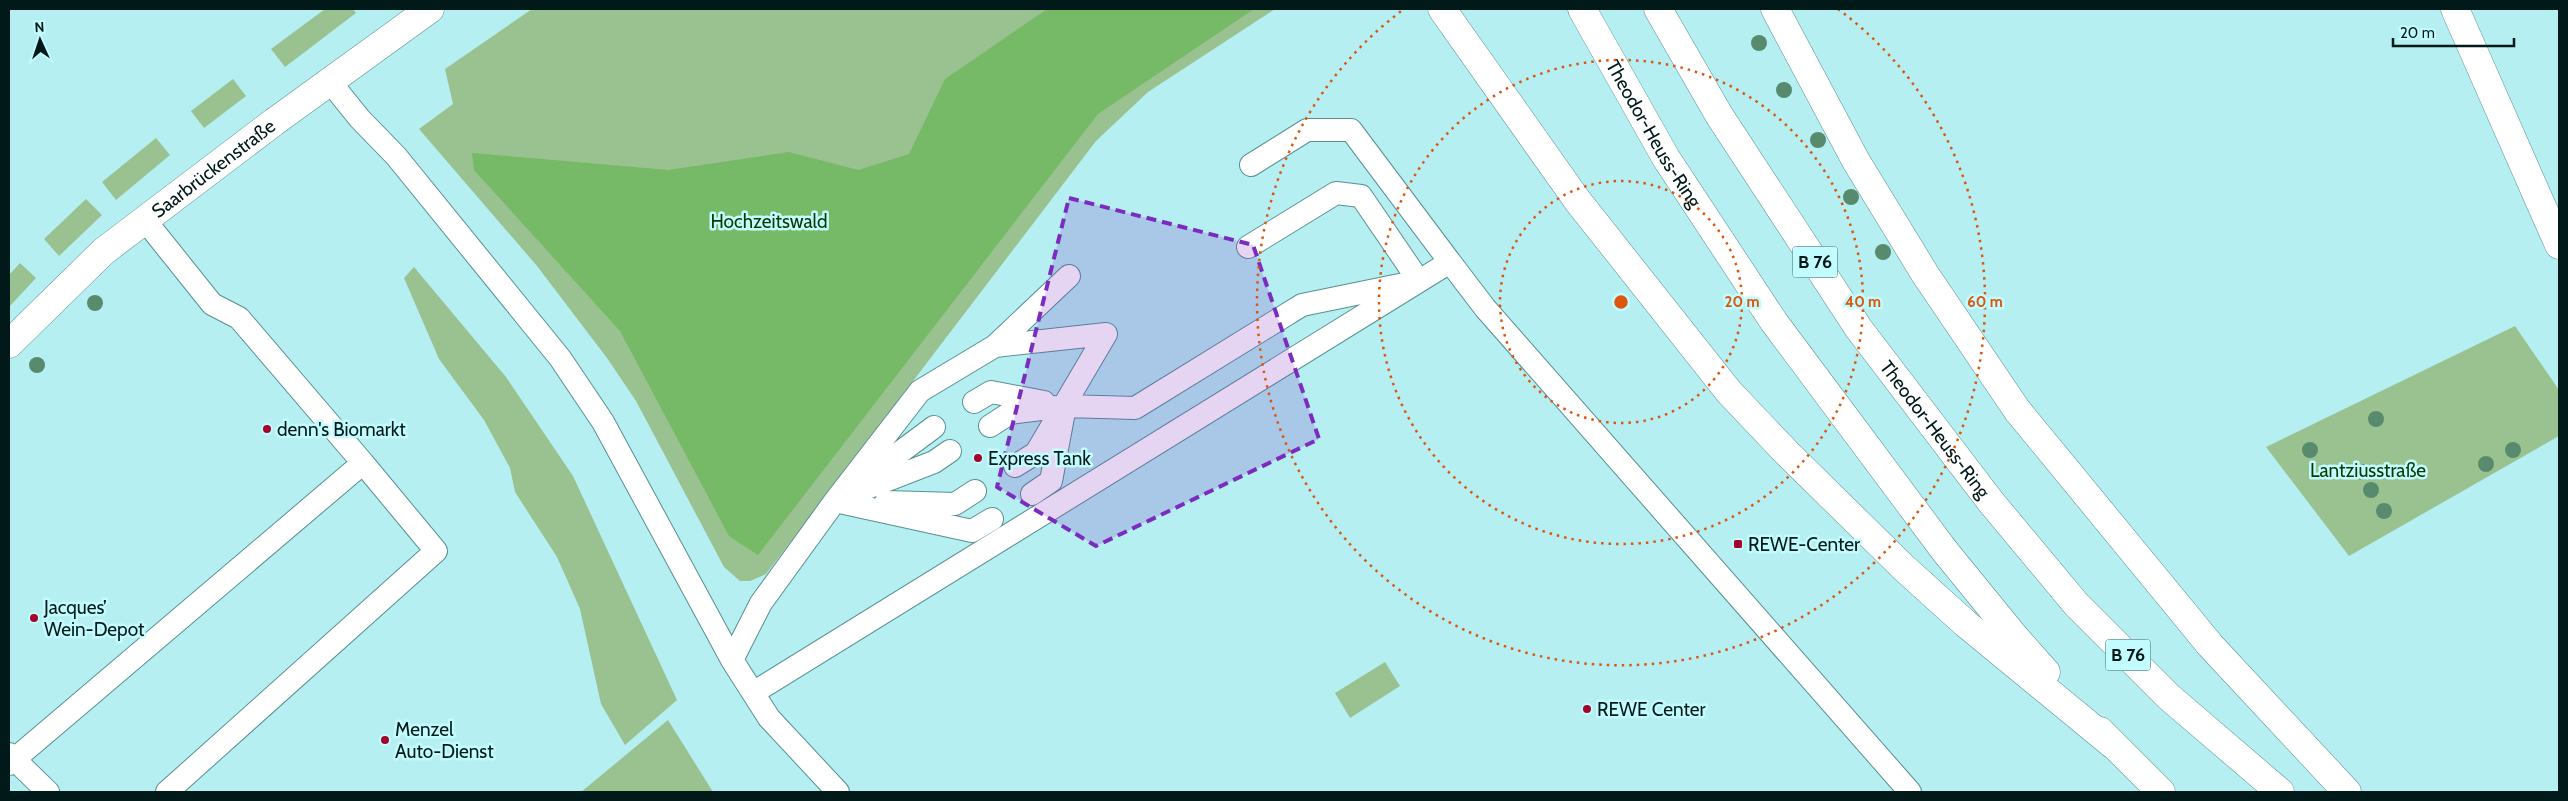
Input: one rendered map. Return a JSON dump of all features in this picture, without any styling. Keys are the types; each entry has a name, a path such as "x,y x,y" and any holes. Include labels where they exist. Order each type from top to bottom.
{"main road":[{"name":"Saarbrückenstraße","path":"9,344 83,271 144,219 430,9"},
{"path":"1442,9 1577,200 1729,392 1786,452 1904,568 1966,624 2112,744"},
{"name":"Theodor-Heuss-Ring","path":"1582,9 1666,158 1774,322 1944,550 2014,636 2112,744 2161,792"},
{"name":"Theodor-Heuss-Ring","path":"1658,9 1719,114 1859,329 1991,502 2076,604 2169,697 2280,792"},
{"path":"1775,9 1856,161 1925,274 2016,410 2210,645 2348,792"},
{"path":"2454,9 2559,245"}],"lane":[{"path":"331,83 360,119 396,156 531,318 585,392 732,660 768,718 838,792"},
{"path":"1250,165 1307,130 1351,130 1492,315 1910,792"},
{"path":"1248,247 1336,193 1361,196 1419,281"},
{"path":"144,219 212,304 239,318 436,551 167,792"},
{"path":"753,693 1450,262"},
{"path":"732,660 760,603 835,501 920,391 995,346 1069,276"},
{"path":"990,426 1010,413 1065,406 1135,408 1302,305 1419,281"},
{"path":"995,346 1106,334 1036,453 1015,466"},
{"path":"974,402 991,392 1065,406"},
{"path":"1032,494 1052,481 1065,406"},
{"path":"835,501 934,427"},
{"path":"835,501 934,462 950,451"},
{"path":"48,792 11,759 363,463"},
{"path":"835,501 955,504 975,491"},
{"path":"835,501 972,531 992,519"}],"highlighted area":[{"path":"1069,198 1253,245 1319,439 1096,546 997,487"}],"green space":[{"path":"325,9 353,9 356,13 285,67 271,49"},
{"name":"Hochzeitswald","path":"532,9 1275,9 1148,92 1096,141 766,574 750,581 740,581 724,567 636,401 607,358 537,266 419,129 453,104 445,69"},
{"path":"1047,9 1254,9 1098,114 758,555 729,536 620,331 474,170 472,153 668,170 789,152 858,170 909,154 945,79"},
{"path":"233,79 246,96 204,128 191,111"},
{"path":"156,138 170,155 116,200 102,182"},
{"path":"86,199 102,215 59,256 44,239"},
{"path":"20,263 36,278 9,307 9,275"},
{"path":"414,267 506,377 573,476 677,700 625,745 601,704 580,609 557,557 515,492 510,468 484,420 439,359 404,278"},
{"name":"Lantziusstraße","path":"2515,326 2559,390 2559,436 2349,556 2266,447"},
{"path":"1385,662 1400,686 1350,718 1335,693"},
{"path":"668,720 713,792 581,792"}],"place":[{"name":"denn's Biomarkt","path":"267,429"},
{"name":"Express Tank","path":"978,458"},
{"name":"REWE-Center","path":"1738,544"},
{"name":"Jacques’ Wein-Depot","path":"34,618"},
{"name":"REWE Center","path":"1587,709"},
{"name":"Menzel Auto-Dienst","path":"385,740"}]}
